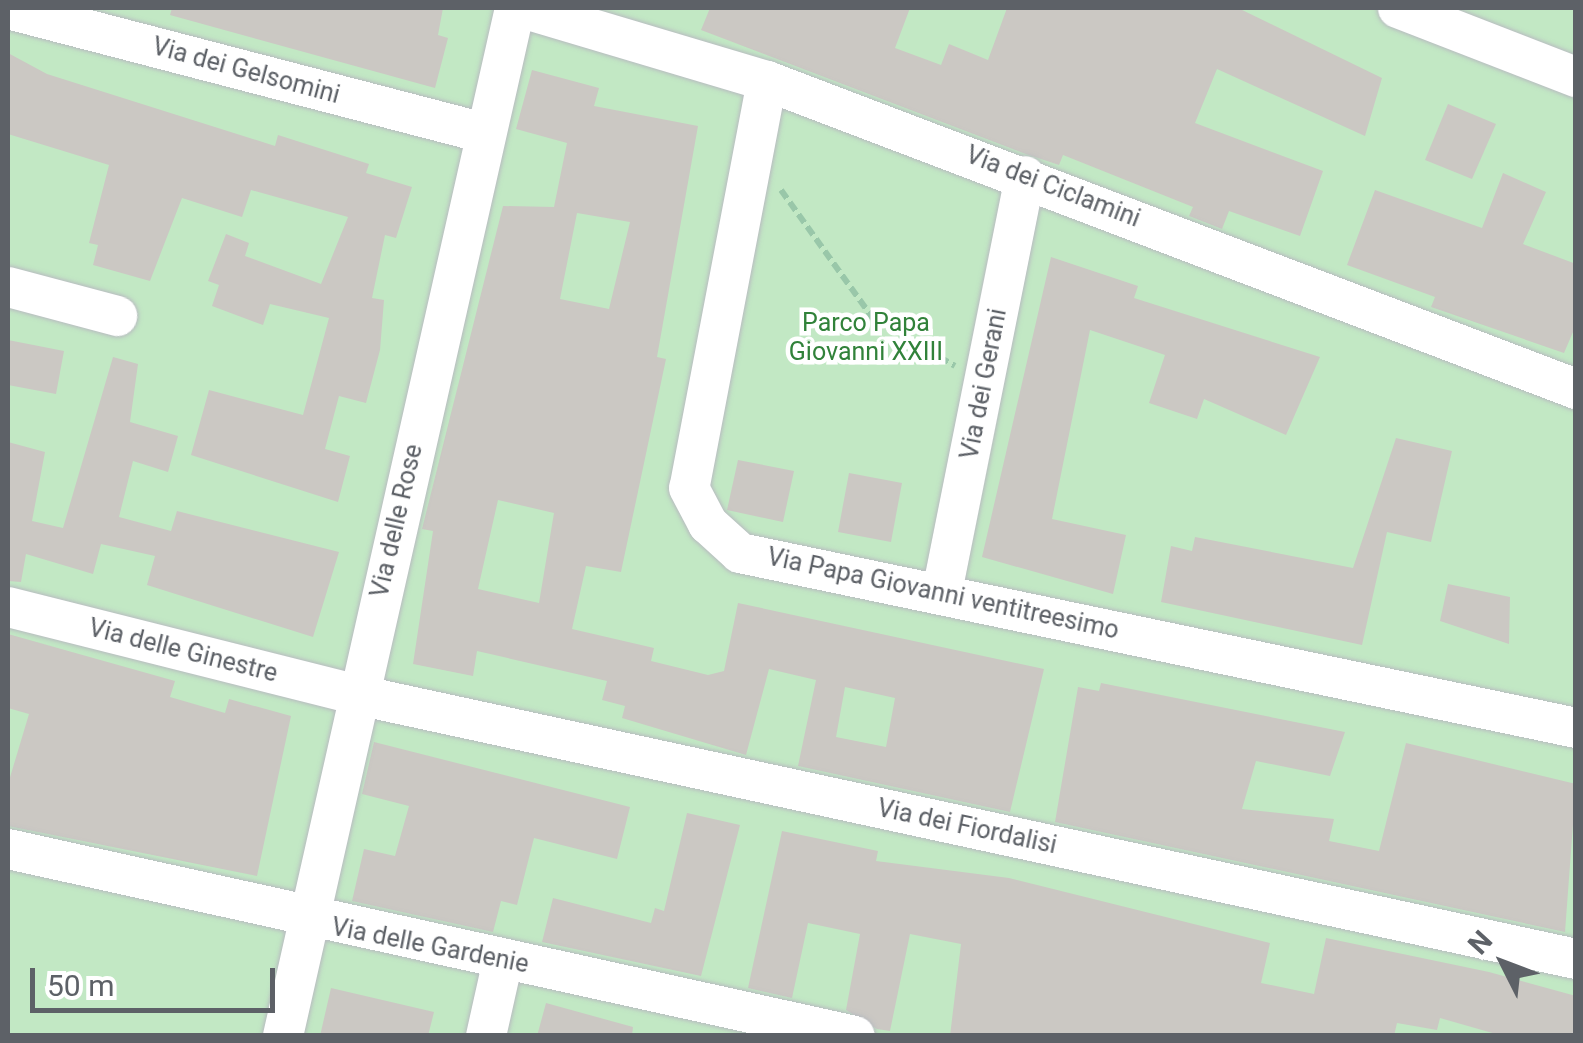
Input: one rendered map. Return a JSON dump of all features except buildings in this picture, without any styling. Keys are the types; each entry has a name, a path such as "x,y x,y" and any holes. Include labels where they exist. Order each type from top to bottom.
{"street":[{"name":"Via dei Ciclamini","path":"519,8 767,81 1025,176 1576,389"},
{"name":"Via delle Rose","path":"283,1036 484,134 519,8"},
{"path":"1398,8 1576,77"},
{"name":"Via dei Gelsomini","path":"8,9 484,134"},
{"name":"Via Papa Giovanni ventitreesimo","path":"767,81 689,488 708,524 740,553 942,592 1576,728"},
{"name":"Via dei Gerani","path":"942,592 1025,176"},
{"path":"8,287 117,316"},
{"name":"Via delle Ginestre","path":"8,607 358,695"},
{"name":"Via dei Fiordalisi","path":"358,695 1576,960"},
{"name":"Via delle Gardenie","path":"8,849 308,921 855,1036"},
{"path":"486,1036 503,960"}],"path":[{"path":"749,176 780,188 874,320 984,381"}],"green space":[{"name":"Parco Papa Giovanni XXIII","path":"8,8 1575,8 1575,1035 8,1035"}]}
